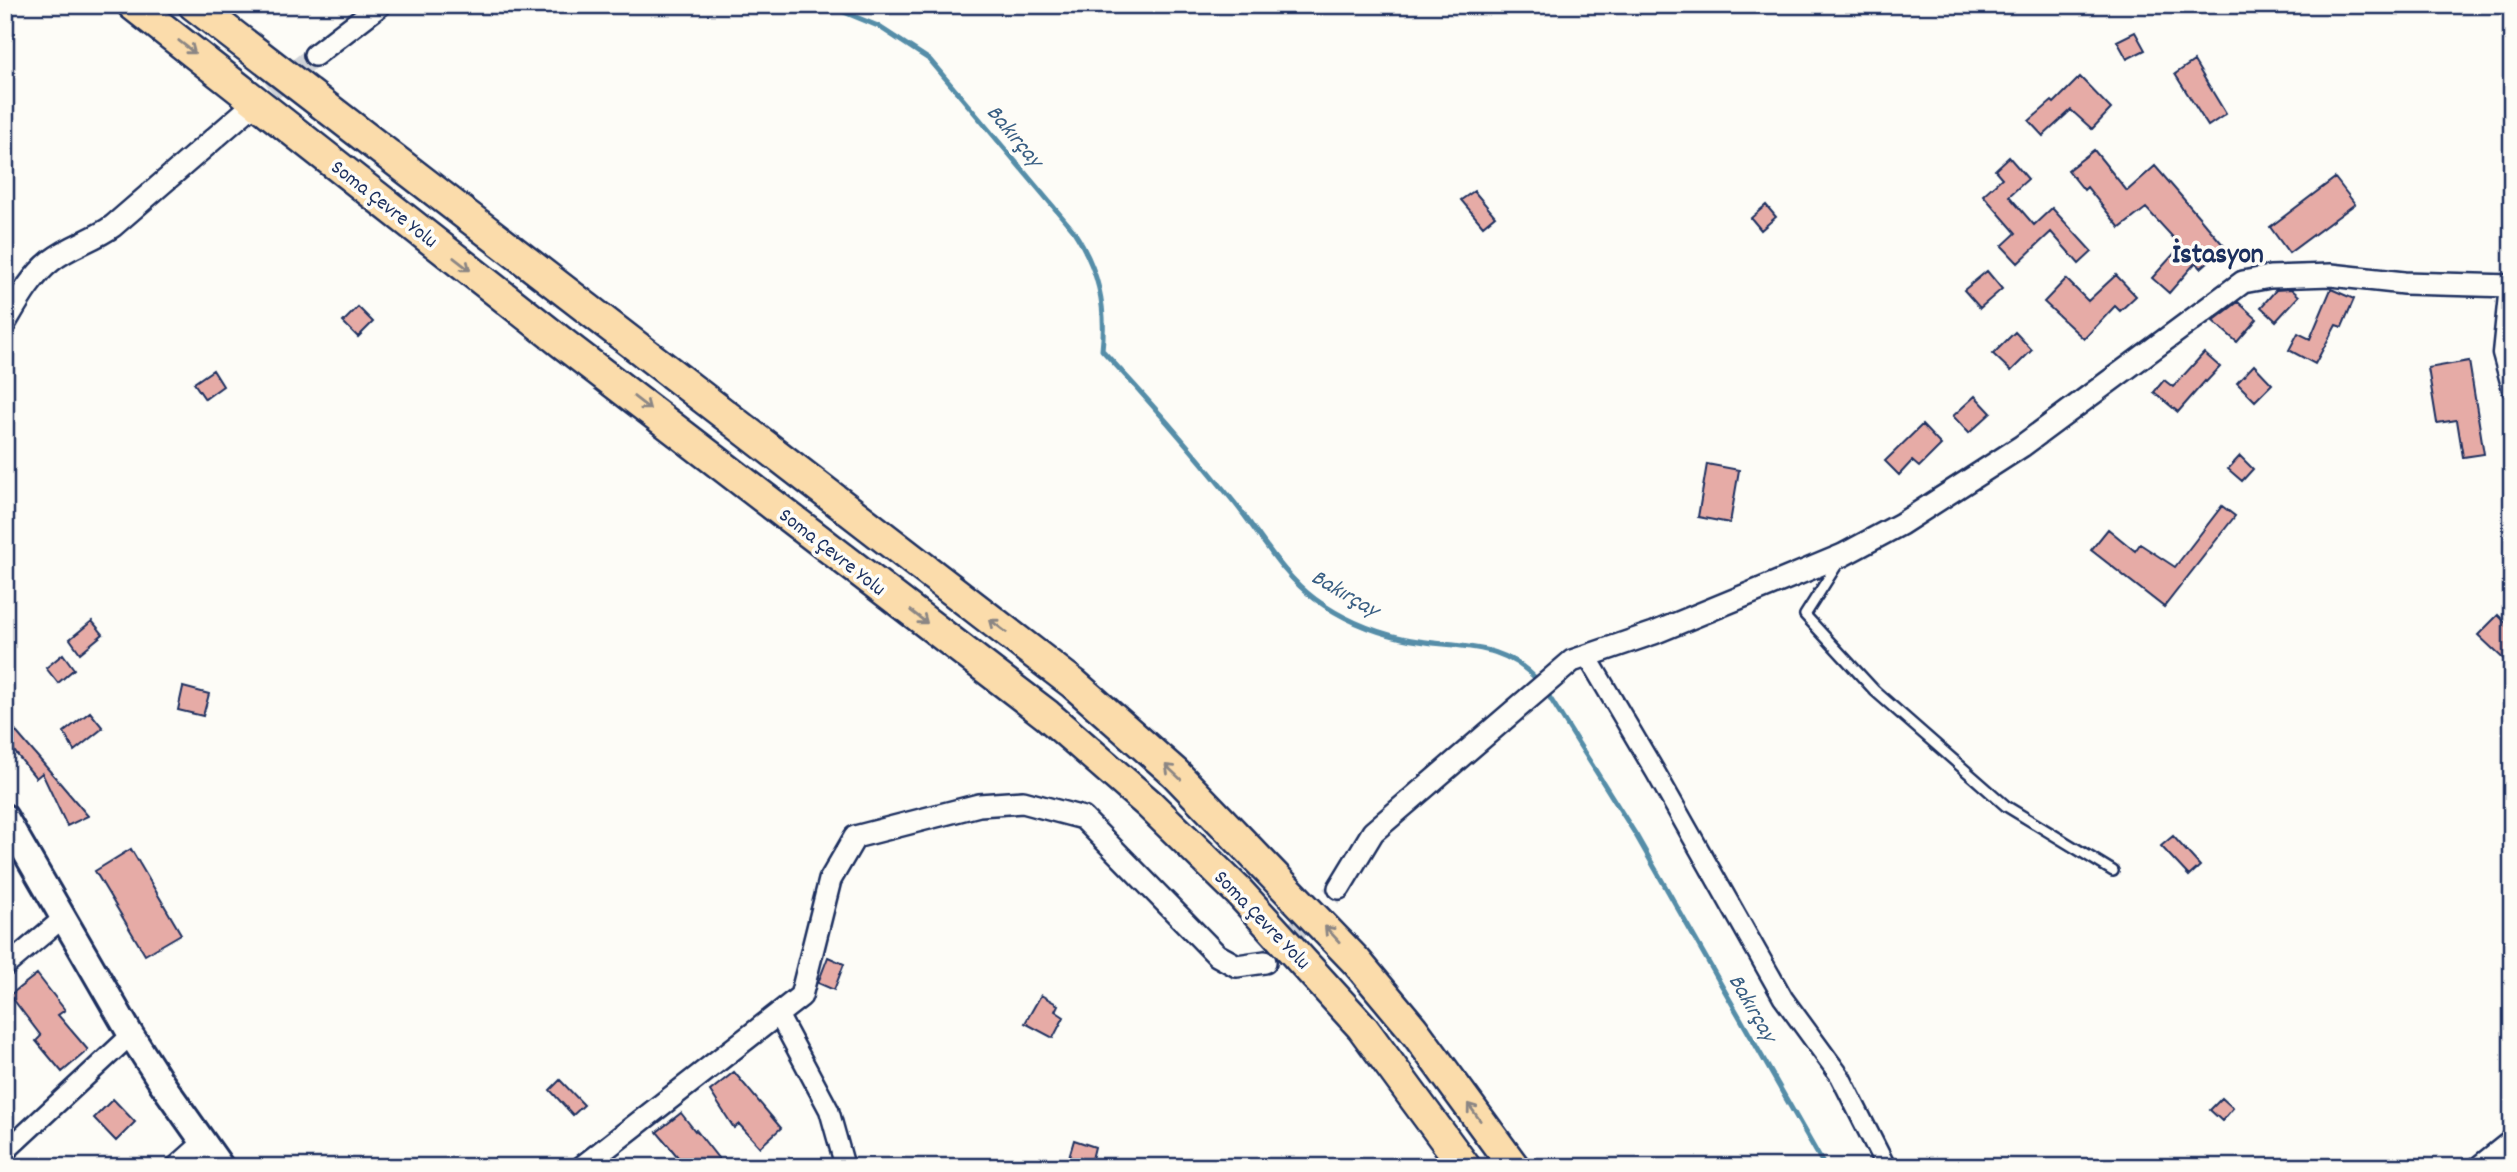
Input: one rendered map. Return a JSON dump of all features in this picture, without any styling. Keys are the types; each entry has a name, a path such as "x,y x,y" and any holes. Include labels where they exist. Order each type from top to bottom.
{"highway":[{"name":"Soma Çevre Yolu","path":"133,5 565,345 1047,715 1149,804 1239,892 1354,1018 1465,1167"},
{"name":"Soma Çevre Yolu","path":"194,5 1074,684 1175,774 1357,962 1413,1029 1514,1167"}],"main road":[{"path":"5,817 131,1034 221,1167"}],"street":[{"path":"315,55 380,5"},
{"path":"8,319 33,279 51,261 113,226 247,110"},
{"path":"1339,888 1373,832 1579,659 1654,633 1843,555 1901,524 2022,446 2243,282 2270,277 2331,275 2404,283 2511,286 2502,353 2512,389"},
{"path":"1579,659 1656,773 1783,998 1840,1076 1885,1167"},
{"path":"582,1167 801,996 830,880 855,838 979,805 1023,802 1083,818 1217,955 1237,966 1265,962"},
{"path":"5,967 63,918"},
{"path":"778,1014 829,1110 845,1167"},
{"path":"5,1153 131,1034"},
{"path":"2477,1167 2512,1139"},
{"path":"175,1167 203,1142"}],"lane":[{"path":"1843,555 1805,615 1875,691 2006,806 2113,871"}],"building":[{"path":"2135,32 2145,50 2127,59 2117,41"},
{"path":"2194,61 2226,114 2208,126 2175,74"},
{"path":"2080,77 2111,109 2092,129 2071,110 2043,136 2029,121 2052,101 2054,103"},
{"path":"2094,150 2127,191 2155,166 2225,247 2201,268 2196,262 2169,293 2152,278 2181,246 2146,208 2120,228 2087,187 2084,190 2068,170"},
{"path":"2009,157 2028,179 2009,196 2034,225 2052,208 2092,252 2079,264 2051,232 2018,263 2002,246 2016,233 1983,195 2002,178 1995,170"},
{"path":"2335,178 2355,204 2289,253 2270,227"},
{"path":"1474,191 1495,216 1483,226 1461,200"},
{"path":"1766,205 1776,217 1761,230 1751,218"},
{"path":"1987,271 2002,289 1980,308 1964,290"},
{"path":"2116,275 2136,296 2120,311 2115,306 2084,339 2044,302 2066,279 2088,301"},
{"path":"2291,289 2299,296 2276,321 2261,307 2276,290"},
{"path":"2331,289 2354,299 2342,327 2336,325 2315,364 2289,350 2298,333 2310,339"},
{"path":"2238,302 2257,319 2237,342 2213,321"},
{"path":"358,307 373,322 358,337 343,322"},
{"path":"2015,332 2032,350 2011,371 1993,354"},
{"path":"2204,353 2220,367 2178,412 2154,392 2164,380 2173,387"},
{"path":"2469,361 2484,454 2463,457 2457,420 2437,423 2428,368"},
{"path":"2254,365 2272,384 2255,401 2237,383"},
{"path":"213,370 223,386 205,399 194,383"},
{"path":"1975,396 1991,413 1969,433 1953,416"},
{"path":"1922,425 1941,445 1919,467 1912,461 1899,475 1885,461"},
{"path":"2240,456 2253,469 2242,481 2228,469"},
{"path":"1707,464 1739,470 1730,523 1698,517"},
{"path":"2222,506 2235,516 2164,607 2091,550 2108,529 2135,551 2140,544 2175,567"},
{"path":"2498,615 2512,629 2512,667 2478,635"},
{"path":"92,621 103,634 80,653 70,639"},
{"path":"63,654 74,669 58,683 46,668"},
{"path":"183,687 209,694 203,716 178,710"},
{"path":"90,712 103,728 74,751 64,732"},
{"path":"12,727 88,816 67,826 42,773 36,778 5,740 5,733"},
{"path":"2173,836 2200,866 2189,876 2161,846"},
{"path":"131,849 181,934 145,955 95,871"},
{"path":"828,957 844,964 834,990 818,983"},
{"path":"37,974 65,1010 58,1015 88,1050 62,1072 36,1041 41,1036 10,995"},
{"path":"1041,995 1058,1005 1055,1011 1064,1017 1053,1038 1025,1023"},
{"path":"734,1072 781,1128 760,1147 739,1124 734,1128 710,1091"},
{"path":"560,1080 584,1105 573,1115 550,1090"},
{"path":"2222,1098 2233,1108 2222,1121 2210,1110"},
{"path":"113,1099 135,1122 116,1141 94,1118"},
{"path":"681,1113 725,1167 686,1167 657,1132"},
{"path":"1074,1140 1095,1147 1091,1163 1069,1157"}],"waterway":[{"name":"Bakırçay","path":"819,5 878,26 930,60 1073,230 1089,259 1099,288 1103,318 1102,350 1202,463 1303,589 1335,612 1368,628 1402,638 1492,651 1524,668 1539,682"},
{"name":"Bakırçay","path":"1545,690 1636,835 1825,1167"}],"tunnel":[{"path":"247,110 315,55"},
{"path":"1265,962 1339,888"}],"district":[{"name":"İstasyon","path":"2218,252"}]}
